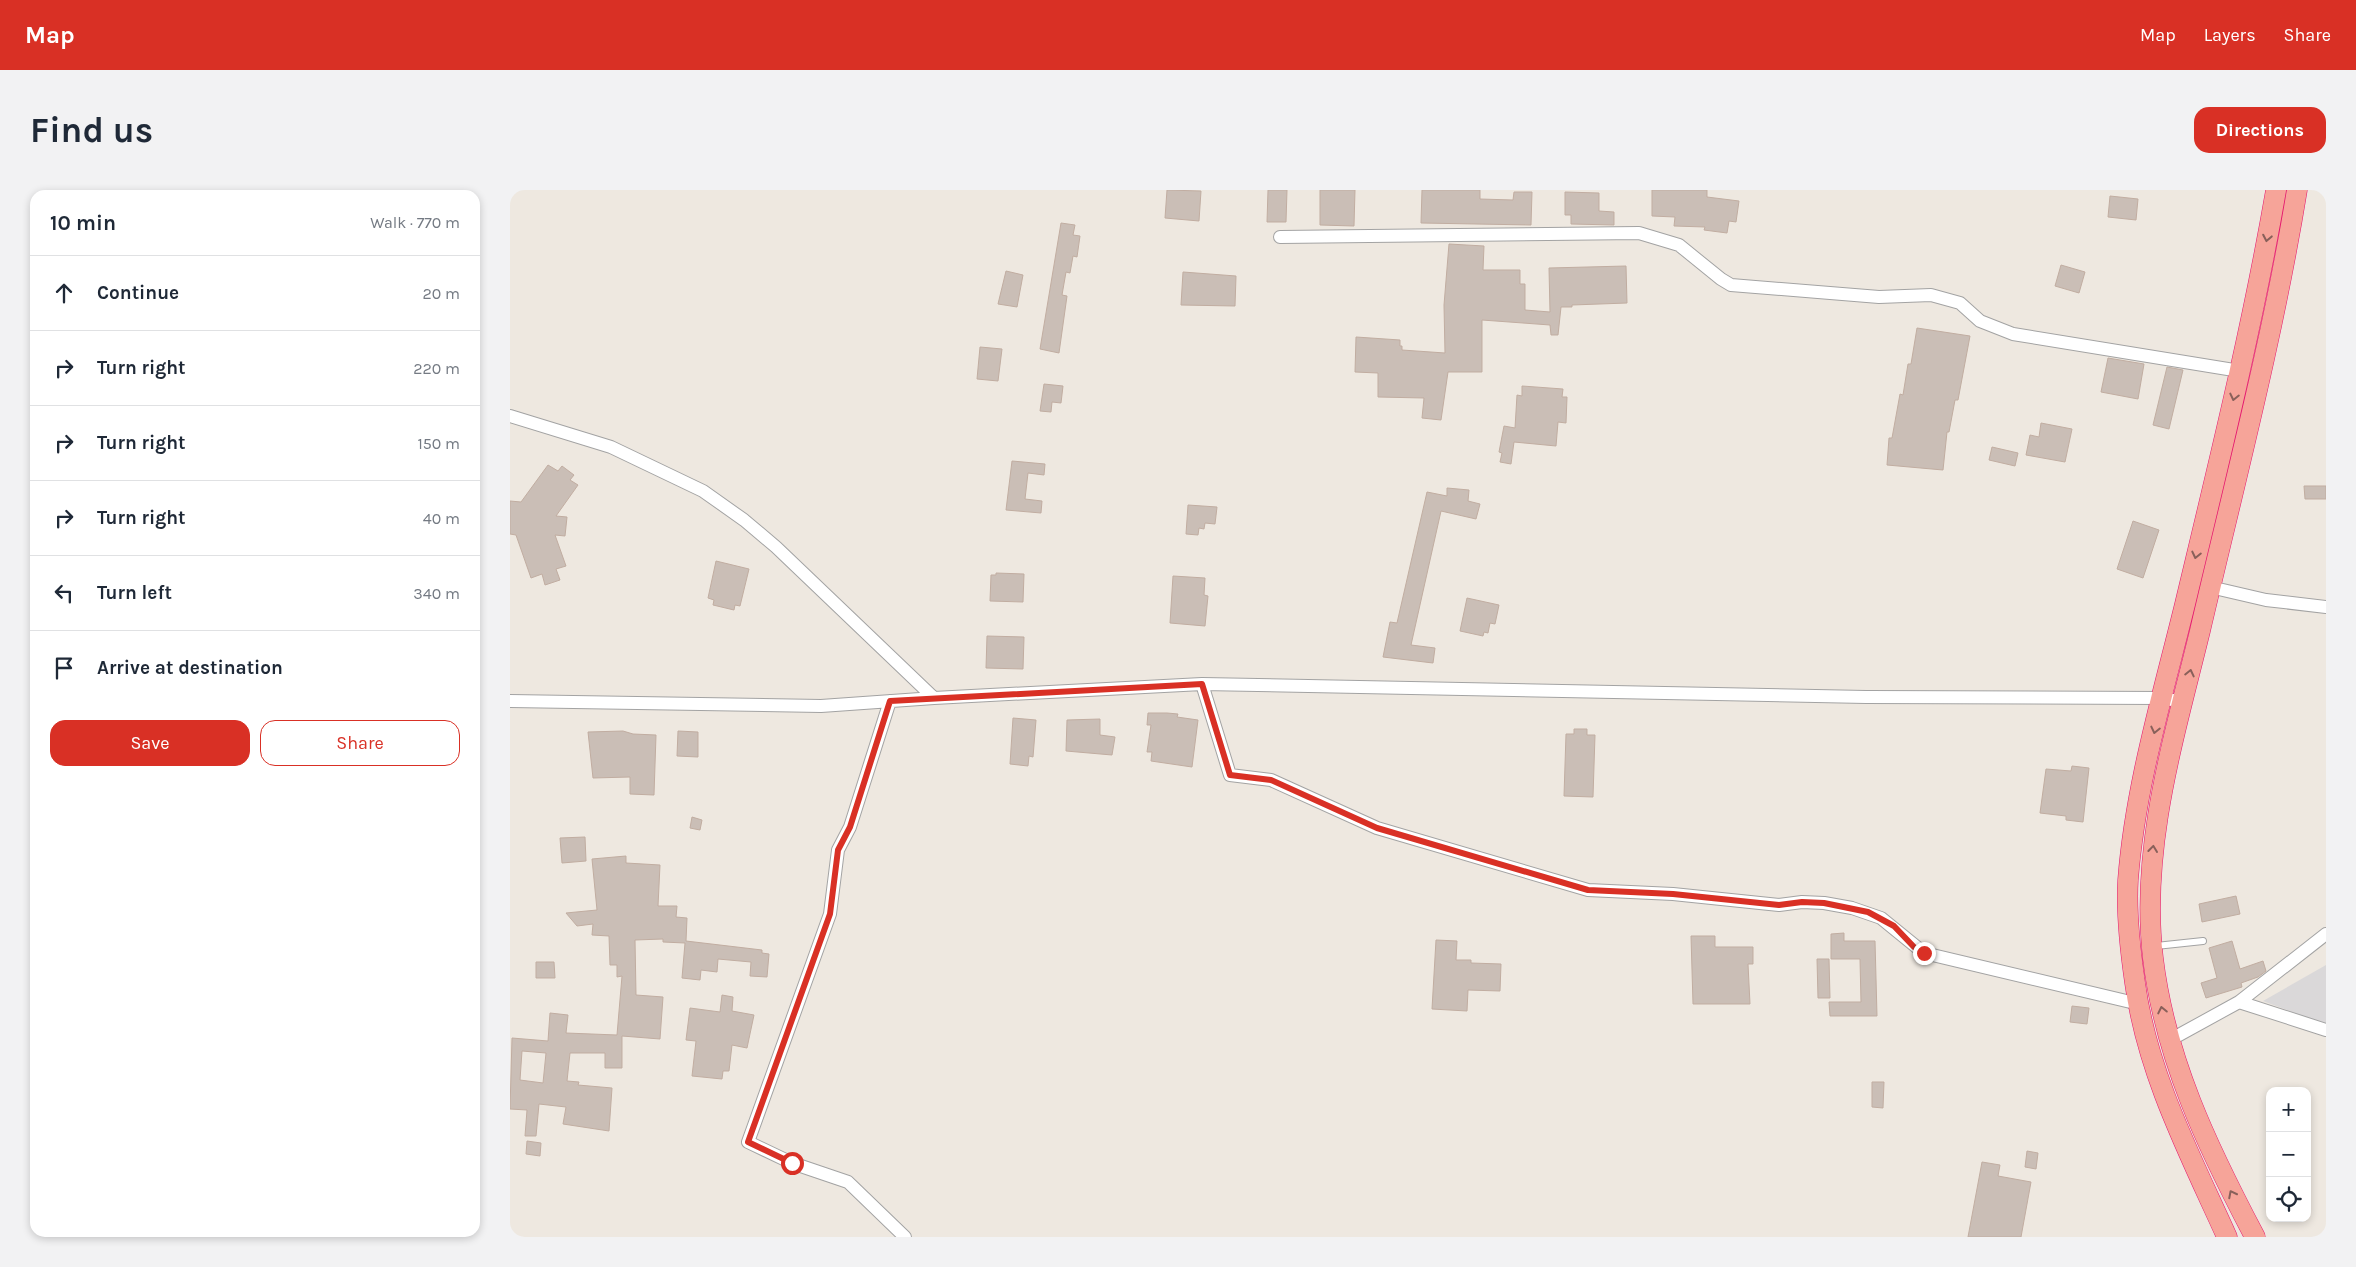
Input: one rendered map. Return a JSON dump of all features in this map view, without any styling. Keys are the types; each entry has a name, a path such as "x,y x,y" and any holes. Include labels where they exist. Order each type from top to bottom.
{"highway":[{"path":"2227,1237 2164,1094 2151,1058 2139,1004 2130,934 2128,880 2138,805 2240,371 2276,190"},
{"path":"2255,1237 2214,1159 2195,1116 2168,1041 2158,992 2152,946 2150,885 2153,852 2165,779 2269,333 2297,190"}],"street":[{"path":"1280,237 1639,233 1680,245 1721,279 1732,285 1879,297 1931,295 1960,303 1980,321 2013,334 2240,371"},
{"path":"510,416 610,447 703,491 744,520 776,547 934,698"},
{"path":"2210,587 2266,600 2326,607"},
{"path":"1202,684 1230,775 1271,780 1385,830 1598,892 1673,894 1779,905 1802,902 1824,903 1852,908 1881,918 1924,953 2139,1004"},
{"path":"510,701 821,706 1202,684 1856,697 2162,698 2183,702"},
{"path":"890,701 850,827 838,850 830,914 748,1142 792,1163 848,1182 905,1237"},
{"path":"2168,1041 2240,1002 2326,934"},
{"path":"2240,1002 2326,1030"}],"lane":[{"path":"2152,946 2203,941"}],"shaded area":[{"path":"2326,965 2326,1025 2263,1001"}],"building":[{"path":"1167,190 1201,191 1199,221 1165,218"},
{"path":"1268,190 1287,190 1286,222 1267,222"},
{"path":"1320,190 1355,190 1354,226 1320,225"},
{"path":"1422,190 1480,190 1480,199 1513,200 1514,192 1532,192 1531,225 1421,223"},
{"path":"1652,190 1707,190 1707,197 1739,201 1736,222 1729,221 1727,233 1704,230 1705,227 1674,226 1675,217 1652,216"},
{"path":"1565,192 1599,193 1599,211 1614,212 1614,225 1571,224 1571,215 1565,215"},
{"path":"2110,196 2138,199 2136,220 2108,217"},
{"path":"1061,223 1075,225 1073,235 1080,236 1077,257 1073,256 1070,273 1066,272 1062,295 1067,296 1059,353 1040,349"},
{"path":"1449,244 1484,246 1483,270 1520,270 1520,284 1525,284 1525,310 1550,312 1549,268 1626,266 1627,303 1561,307 1558,335 1551,335 1550,325 1482,320 1482,372 1448,372 1441,420 1422,418 1424,398 1378,397 1378,373 1355,372 1356,337 1400,340 1402,350 1445,353 1444,305"},
{"path":"2061,265 2085,272 2079,293 2055,286"},
{"path":"1006,271 1023,275 1017,307 998,304"},
{"path":"1183,272 1236,276 1235,306 1181,305"},
{"path":"1917,328 1970,336 1958,400 1955,400 1949,432 1947,432 1943,470 1887,465 1889,438 1892,438 1900,394 1903,395 1908,364 1911,364"},
{"path":"980,347 1002,349 998,381 977,379"},
{"path":"2108,358 2144,364 2138,399 2101,392"},
{"path":"2167,367 2183,370 2169,429 2153,425"},
{"path":"1044,384 1063,386 1061,403 1052,402 1051,412 1040,411"},
{"path":"1522,386 1563,389 1562,397 1567,397 1566,423 1558,422 1556,446 1514,442 1511,464 1500,462 1502,453 1499,452 1504,426 1515,428 1517,395 1522,396"},
{"path":"2041,423 2072,429 2065,462 2026,455 2030,435 2039,437"},
{"path":"1992,447 2018,453 2015,466 1989,460"},
{"path":"1012,461 1045,464 1044,475 1028,473 1025,499 1042,501 1041,513 1006,510"},
{"path":"548,465 558,471 562,466 574,475 570,480 578,485 556,516 567,517 565,536 555,535 566,566 556,569 560,580 545,585 542,574 531,578 516,535 510,534 510,501 521,502"},
{"path":"2304,486 2326,486 2326,499 2305,499"},
{"path":"1447,488 1469,490 1468,501 1480,504 1476,519 1441,511 1411,645 1435,648 1433,663 1383,657 1390,622 1397,623 1427,492 1447,496"},
{"path":"1188,505 1217,507 1215,524 1205,523 1204,529 1199,528 1198,535 1186,534"},
{"path":"2133,521 2159,530 2143,578 2117,569"},
{"path":"716,561 749,569 740,606 735,605 734,610 713,605 714,600 708,598"},
{"path":"996,573 1024,574 1023,602 990,601 991,575 996,575"},
{"path":"1173,576 1205,578 1204,595 1208,596 1205,626 1170,623"},
{"path":"1467,598 1499,605 1495,624 1490,623 1488,633 1484,632 1483,636 1460,631"},
{"path":"987,636 1024,637 1023,669 986,668"},
{"path":"1148,713 1178,714 1177,717 1198,720 1192,767 1151,761 1152,752 1147,752 1151,725 1147,725"},
{"path":"1013,718 1036,720 1033,757 1029,756 1028,766 1010,764"},
{"path":"1100,719 1100,735 1115,737 1112,755 1066,751 1067,720"},
{"path":"1574,729 1587,729 1587,735 1595,735 1593,797 1564,796 1566,734 1574,734"},
{"path":"623,731 633,734 656,735 654,795 630,794 630,777 593,778 588,732"},
{"path":"678,731 698,732 698,757 677,756"},
{"path":"2072,766 2089,768 2083,822 2066,820 2066,816 2040,813 2046,769 2071,771"},
{"path":"692,817 702,820 700,830 690,828"},
{"path":"585,837 586,861 562,863 560,838"},
{"path":"626,856 626,863 660,865 658,906 677,906 676,917 687,918 686,941 762,950 762,953 769,954 767,977 750,976 751,962 718,959 717,972 701,970 700,980 682,978 685,943 663,942 663,939 635,940 636,995 663,997 660,1039 622,1036 622,1068 605,1068 605,1053 570,1053 567,1081 579,1082 578,1085 612,1088 609,1131 563,1124 566,1107 539,1104 536,1136 525,1136 527,1110 510,1109 512,1038 548,1041 550,1013 568,1015 566,1033 617,1035 622,976 617,977 617,965 610,965 609,936 592,935 593,924 577,926 566,913 597,910 592,859","holes":["522,1051 546,1053 543,1083 520,1080"]},
{"path":"2236,896 2240,914 2202,922 2199,904"},
{"path":"1844,933 1844,941 1875,941 1877,1016 1830,1016 1829,1002 1861,1002 1860,959 1831,959 1831,934"},
{"path":"1691,936 1715,936 1715,947 1753,947 1753,964 1748,964 1750,1004 1693,1004"},
{"path":"1436,940 1457,941 1456,960 1471,960 1471,963 1501,964 1500,991 1468,990 1467,1011 1432,1009"},
{"path":"2232,941 2240,969 2263,961 2266,971 2258,977 2241,983 2242,987 2206,998 2201,983 2217,978 2209,948"},
{"path":"1817,959 1829,959 1830,998 1818,998"},
{"path":"536,962 554,962 555,978 536,978"},
{"path":"722,995 733,997 732,1011 754,1015 747,1048 732,1045 729,1071 723,1071 722,1079 692,1076 696,1041 686,1040 690,1008 720,1012"},
{"path":"2072,1006 2089,1008 2087,1024 2070,1022"},
{"path":"1872,1082 1884,1082 1883,1108 1872,1107"},
{"path":"527,1141 541,1143 540,1156 526,1154"},
{"path":"2027,1151 2038,1153 2036,1169 2025,1167"},
{"path":"1982,1162 2000,1165 1998,1176 2031,1182 2021,1237 1968,1237"}],"route":[{"path":"792,1163 748,1142 830,914 838,850 850,827 890,701 1202,684 1230,775 1271,780 1377,828 1588,890 1598,892 1673,894 1779,905 1792,905 1802,902 1824,903 1868,912 1894,926 1914,947 1924,953"}]}
